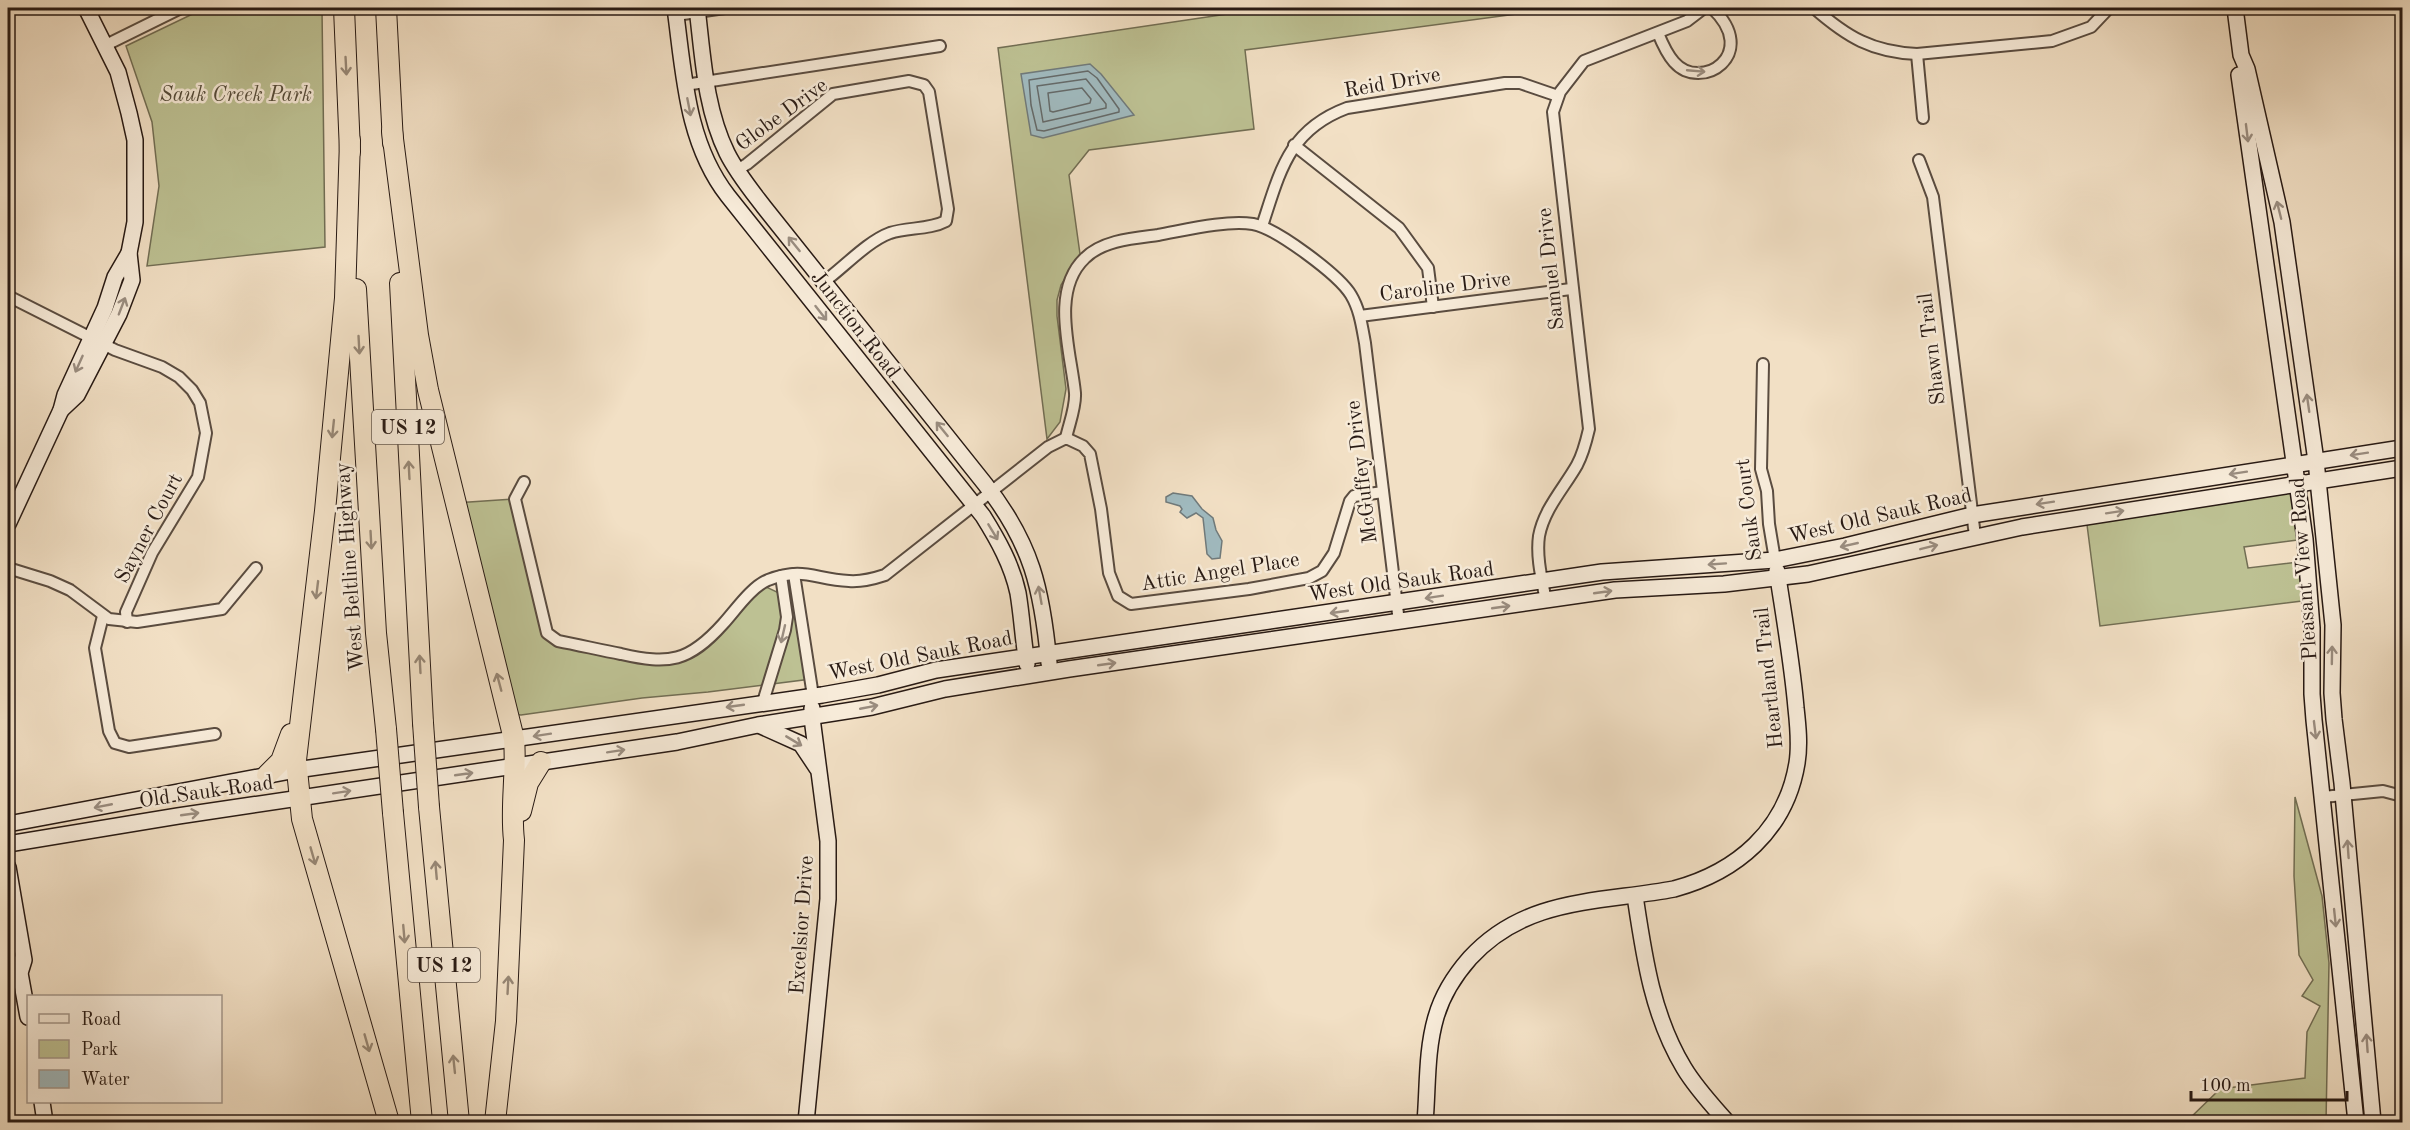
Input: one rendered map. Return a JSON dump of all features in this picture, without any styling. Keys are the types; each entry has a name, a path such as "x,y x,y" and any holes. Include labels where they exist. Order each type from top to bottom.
{"highway":[{"name":"West Beltline Highway","path":"344,8 375,612 422,1122"},
{"name":"US 12","path":"386,8 423,723 459,1122"},
{"path":"392,131 418,335 428,390 514,739 516,766 511,814 514,840 506,1022 495,1122"},
{"path":"350,140 345,298 322,542 301,707 296,770 302,819 389,1122"},
{"path":"267,775 281,761 301,707"},
{"path":"514,840 528,783 541,762"}],"street":[{"path":"106,45 181,8"},
{"path":"675,11 725,8"},
{"name":"Samuel Drive","path":"1545,601 1538,548 1541,528 1546,515 1577,465 1585,446 1588,429 1553,112 1558,96 1584,61 1687,21 1704,8"},
{"path":"1658,33 1674,63 1681,68 1702,73 1714,69 1723,63 1729,54 1732,41 1727,24 1712,8"},
{"path":"1814,8 1833,25 1864,44 1899,53 1917,54 2052,40 2091,27 2109,8"},
{"name":"Pleasant View Road","path":"2235,8 2241,54 2252,90 2282,222 2316,461 2333,625 2332,693 2373,1122"},
{"path":"8,524 61,411 77,395 98,341 132,279 129,253 135,222 135,140 118,72 86,10"},
{"name":"Junction Road","path":"697,10 713,118 736,170 992,492 1014,523 1033,567 1038,586 1050,672"},
{"name":"Junction Road","path":"675,11 692,123 700,146 719,185 975,506 997,537 1018,594 1029,676"},
{"path":"685,85 940,46"},
{"path":"1917,54 1923,118"},
{"name":"Pleasant View Road","path":"2241,54 2239,71 2259,226 2265,250 2298,484 2312,619 2312,694 2356,1122"},
{"name":"Globe Drive","path":"736,170 747,164 833,94 917,82 924,85 929,92 948,209 946,221 938,225 892,233 881,238 825,281"},
{"name":"Reid Drive","path":"1262,226 1283,162 1294,145 1316,123 1347,108 1504,83 1520,83 1558,96"},
{"path":"1294,145 1399,228 1428,268 1433,307"},
{"name":"Shawn Trail","path":"1918,160 1933,197 1948,336 1975,536"},
{"path":"524,482 515,499 547,633 558,641 651,661 678,658 695,650 712,636 760,584 781,576 804,573 848,581 867,581 885,575 1048,447 1066,438 1075,393 1065,307 1070,282 1085,258 1103,247 1125,240 1237,223 1262,226 1294,245 1341,282 1351,295 1360,316"},
{"name":"Caroline Drive","path":"1360,316 1571,289"},
{"name":"Sayner Court","path":"8,296 98,341 162,367 179,377 192,390 200,403 206,433 198,477 152,553 126,612 127,622"},
{"name":"McGuffey Drive","path":"1360,316 1399,622"},
{"name":"Sauk Court","path":"1763,364 1761,469 1767,491 1769,524 1778,579"},
{"name":"Attic Angel Place","path":"1066,438 1083,447 1090,454 1111,580 1118,596 1131,604 1249,589 1309,578 1322,571 1334,553 1350,501 1354,496 1383,492"},
{"name":"West Old Sauk Road","path":"405,754 813,696 878,685 936,670 1542,581 1632,569 1775,560 1845,546 1972,515 2403,448"},
{"name":"West Old Sauk Road","path":"411,781 677,742 758,725 872,707 945,689 1050,672 1615,591 1778,579 1847,566 1975,536 2403,468"},
{"path":"8,568 70,590 103,616 127,622 162,620 222,609 256,568"},
{"path":"794,574 813,696"},
{"path":"763,702 785,630 786,617 781,576"},
{"name":"Heartland Trail","path":"1635,896 1694,884 1735,863 1751,851 1784,804 1798,761 1799,737 1795,689 1778,579"},
{"path":"103,616 95,648 109,731 115,742 129,747 215,734"},
{"name":"Excelsior Drive","path":"806,1122 828,899 828,841 812,718 813,696"},
{"path":"758,725 801,744 818,770"},
{"name":"Old Sauk Road","path":"8,824 267,775 405,754"},
{"name":"Old Sauk Road","path":"8,844 411,781"},
{"path":"2323,797 2383,791 2403,796"},
{"path":"8,867 24,960 20,973 27,1012"},
{"path":"1425,1122 1430,1048 1436,1017 1453,979 1485,942 1511,924 1542,911 1635,896 1652,991 1666,1033 1692,1080 1727,1122"},
{"path":"8,954 8,959 20,973"},
{"path":"42,1103 45,1122"}],"green space":[{"name":"Sauk Creek Park","path":"205,8 317,8 322,10 325,247 147,266 159,186 152,122 126,46"},
{"path":"1268,8 1561,8 1245,50 1254,129 1089,150 1069,175 1080,254 1061,285 1057,300 1066,389 1060,422 1047,439 998,48"},
{"path":"2298,484 2305,539 2244,547 2248,568 2307,561 2310,600 2100,626 2086,517"},
{"path":"515,499 547,633 651,661 695,650 760,584 783,595 797,593 811,679 642,698 521,715 512,714 455,503"},
{"path":"2295,797 2322,896 2329,963 2326,1122 2186,1122 2220,1089 2305,1078 2307,1032 2320,1006 2302,996 2313,980 2299,955 2294,876"}],"water":[{"path":"1090,64 1134,115 1043,138 1031,135 1021,74"},
{"path":"1173,493 1192,496 1213,518 1222,541 1220,558 1212,559 1207,554 1203,518 1196,513 1187,518 1180,512 1182,509 1180,506 1166,502 1166,497"}]}
